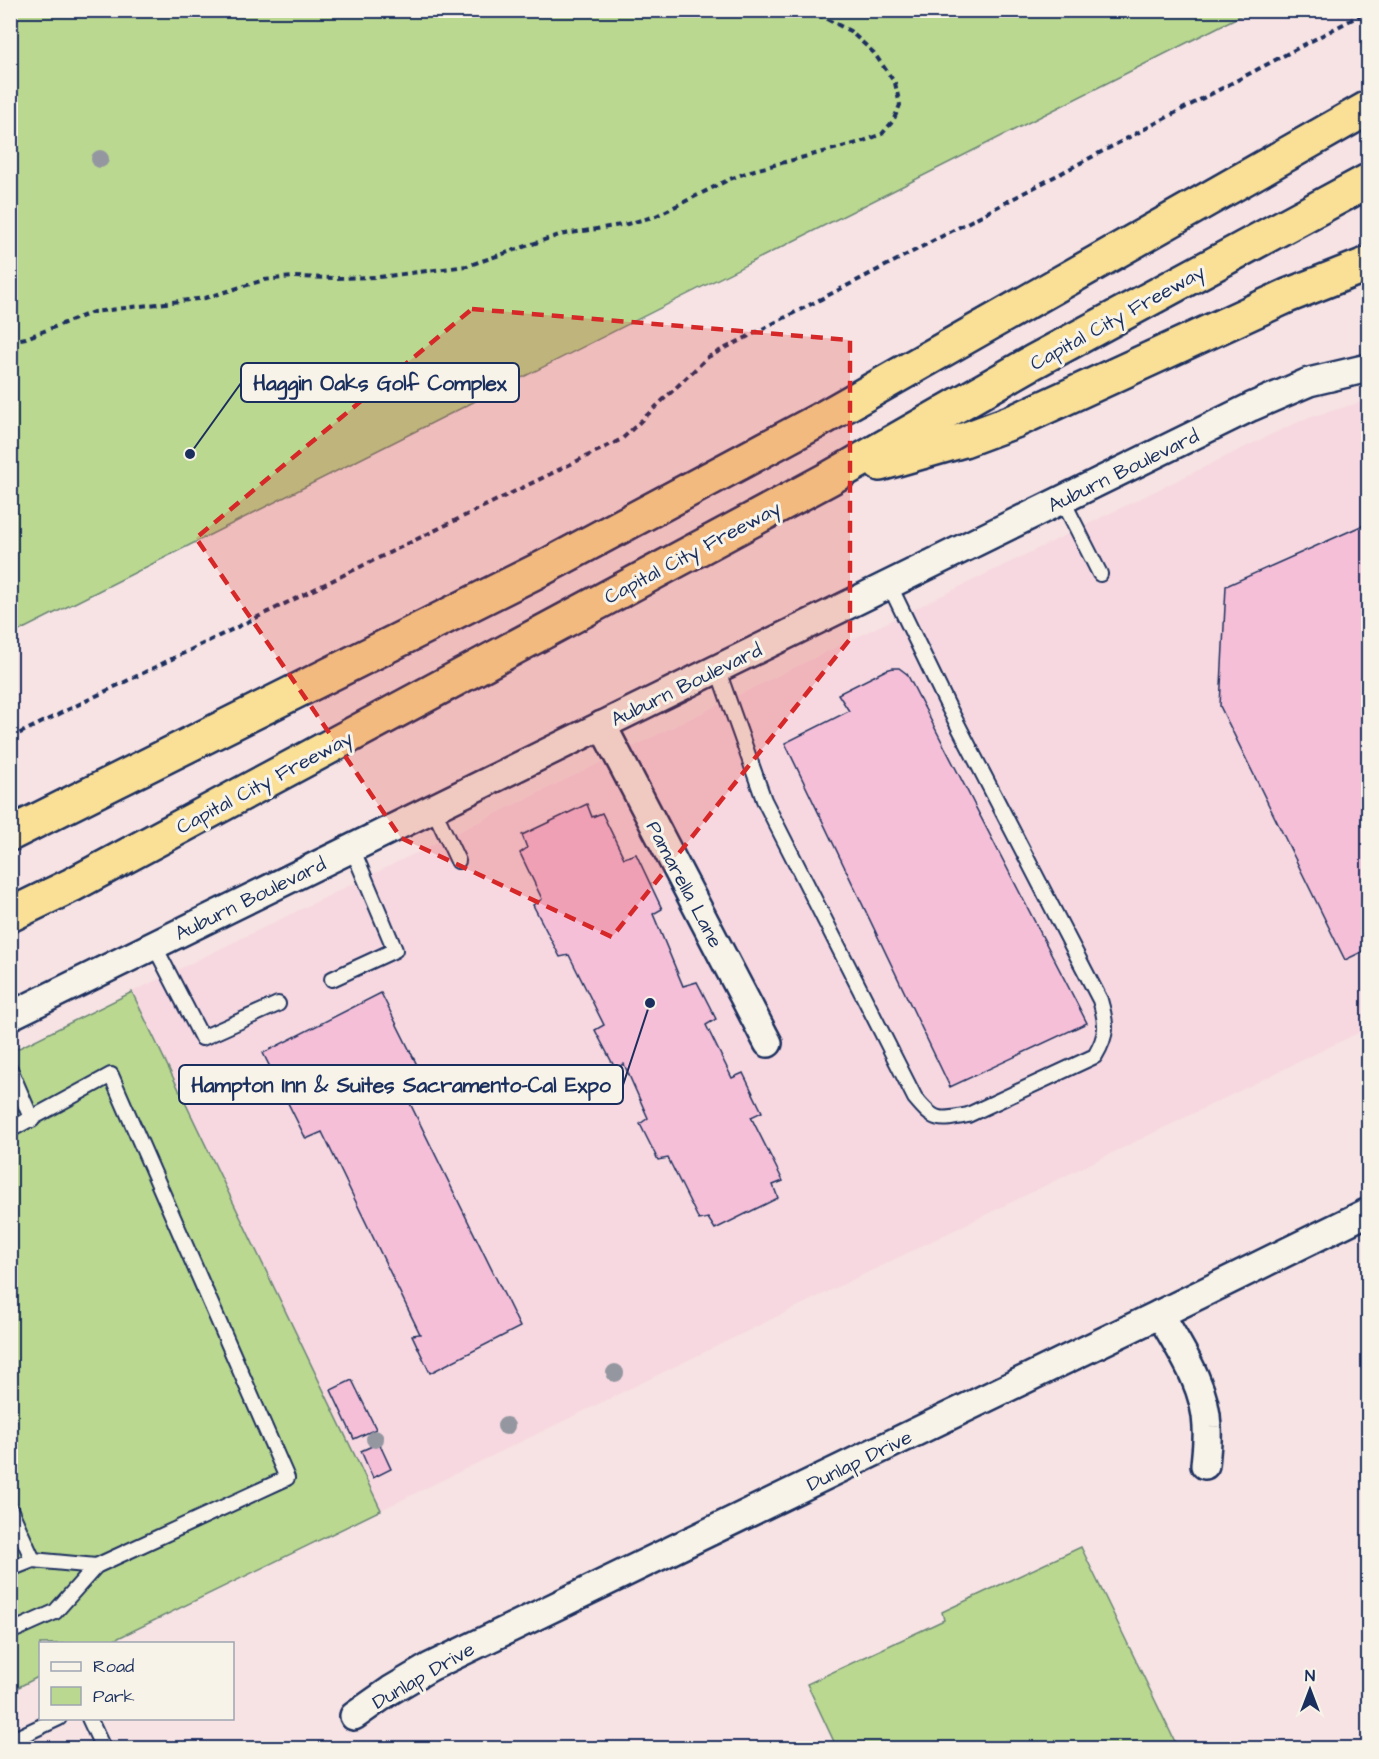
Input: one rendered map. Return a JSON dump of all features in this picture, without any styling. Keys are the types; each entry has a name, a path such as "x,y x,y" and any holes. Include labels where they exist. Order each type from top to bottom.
{"highway":[{"path":"10,834 543,568 825,417 1368,108"},
{"name":"Capital City Freeway","path":"10,915 72,885 830,478 1033,362 1368,181"},
{"path":"830,478 964,440 1015,421 1248,313 1368,264"},
{"path":"10,930 72,885"}],"street":[{"name":"Auburn Boulevard","path":"10,1016 1282,392 1309,382 1368,368"},
{"name":"Pamarella Lane","path":"602,725 768,1043"},
{"name":"Dunlap Drive","path":"354,1716 391,1690 430,1667 1368,1212"},
{"path":"1160,1314 1193,1372 1203,1398 1207,1427 1205,1465"}],"lane":[{"path":"1062,499 1100,574"},
{"path":"717,668 764,800 915,1098 928,1115 945,1120 968,1115 1095,1056 1105,1040 1105,1018 1100,1000 949,708 889,584"},
{"path":"433,808 458,861"},
{"path":"332,979 395,950 352,848"},
{"path":"154,945 202,1038 278,1004"},
{"path":"10,1069 32,1120"},
{"path":"10,1130 111,1075 287,1478 96,1566 55,1612 10,1632"},
{"path":"10,1509 33,1560"},
{"path":"10,1569 33,1560 96,1566"},
{"path":"10,1741 57,1720"},
{"path":"89,1720 103,1749"}],"path":[{"path":"10,341 26,338 93,312 205,298 264,280 292,277 380,277 467,266 559,235 627,224 656,216 751,171 861,142 882,134 894,121 900,105 895,83 874,53 850,31 809,10"},
{"path":"10,738 622,439 708,357 895,261 1368,11"}],"highlighted area":[{"path":"472,309 850,340 850,639 612,937 401,838 196,538"}],"shaded area":[{"path":"1368,400 1368,1028 381,1510 132,992 1268,436 1305,419"}],"green space":[{"path":"11,10 1250,10 1250,11 11,635"},
{"path":"132,992 381,1510 110,1642 39,1642 39,1677 11,1691 11,1052"},
{"path":"1081,1547 1178,1748 1010,1748 1006,1741 991,1748 837,1748 807,1684 944,1620 942,1612"}],"building":[{"path":"1368,523 1368,949 1345,960 1220,706 1226,586"},
{"path":"893,668 899,668 907,674 1087,1023 950,1087 785,743 849,711 838,694"},
{"path":"587,804 592,817 602,813 624,858 636,854 662,909 653,914 683,986 697,982 716,1019 706,1025 732,1078 743,1073 762,1112 751,1117 783,1181 773,1185 778,1198 715,1229 708,1218 699,1220 668,1158 658,1160 640,1124 648,1118 624,1064 615,1068 595,1030 604,1025 569,955 560,957 533,905 542,899 520,853 527,848 522,835"},
{"path":"381,993 425,1081 404,1091 520,1327 430,1373 412,1335 420,1334 322,1132 306,1139 263,1053"},
{"path":"352,1380 376,1429 354,1439 331,1390"},
{"path":"379,1443 391,1469 373,1478 361,1451"}],"place":[{"name":"Haggin Oaks Golf Complex","path":"190,454"},
{"name":"Hampton Inn & Suites Sacramento-Cal Expo","path":"650,1003"}]}
